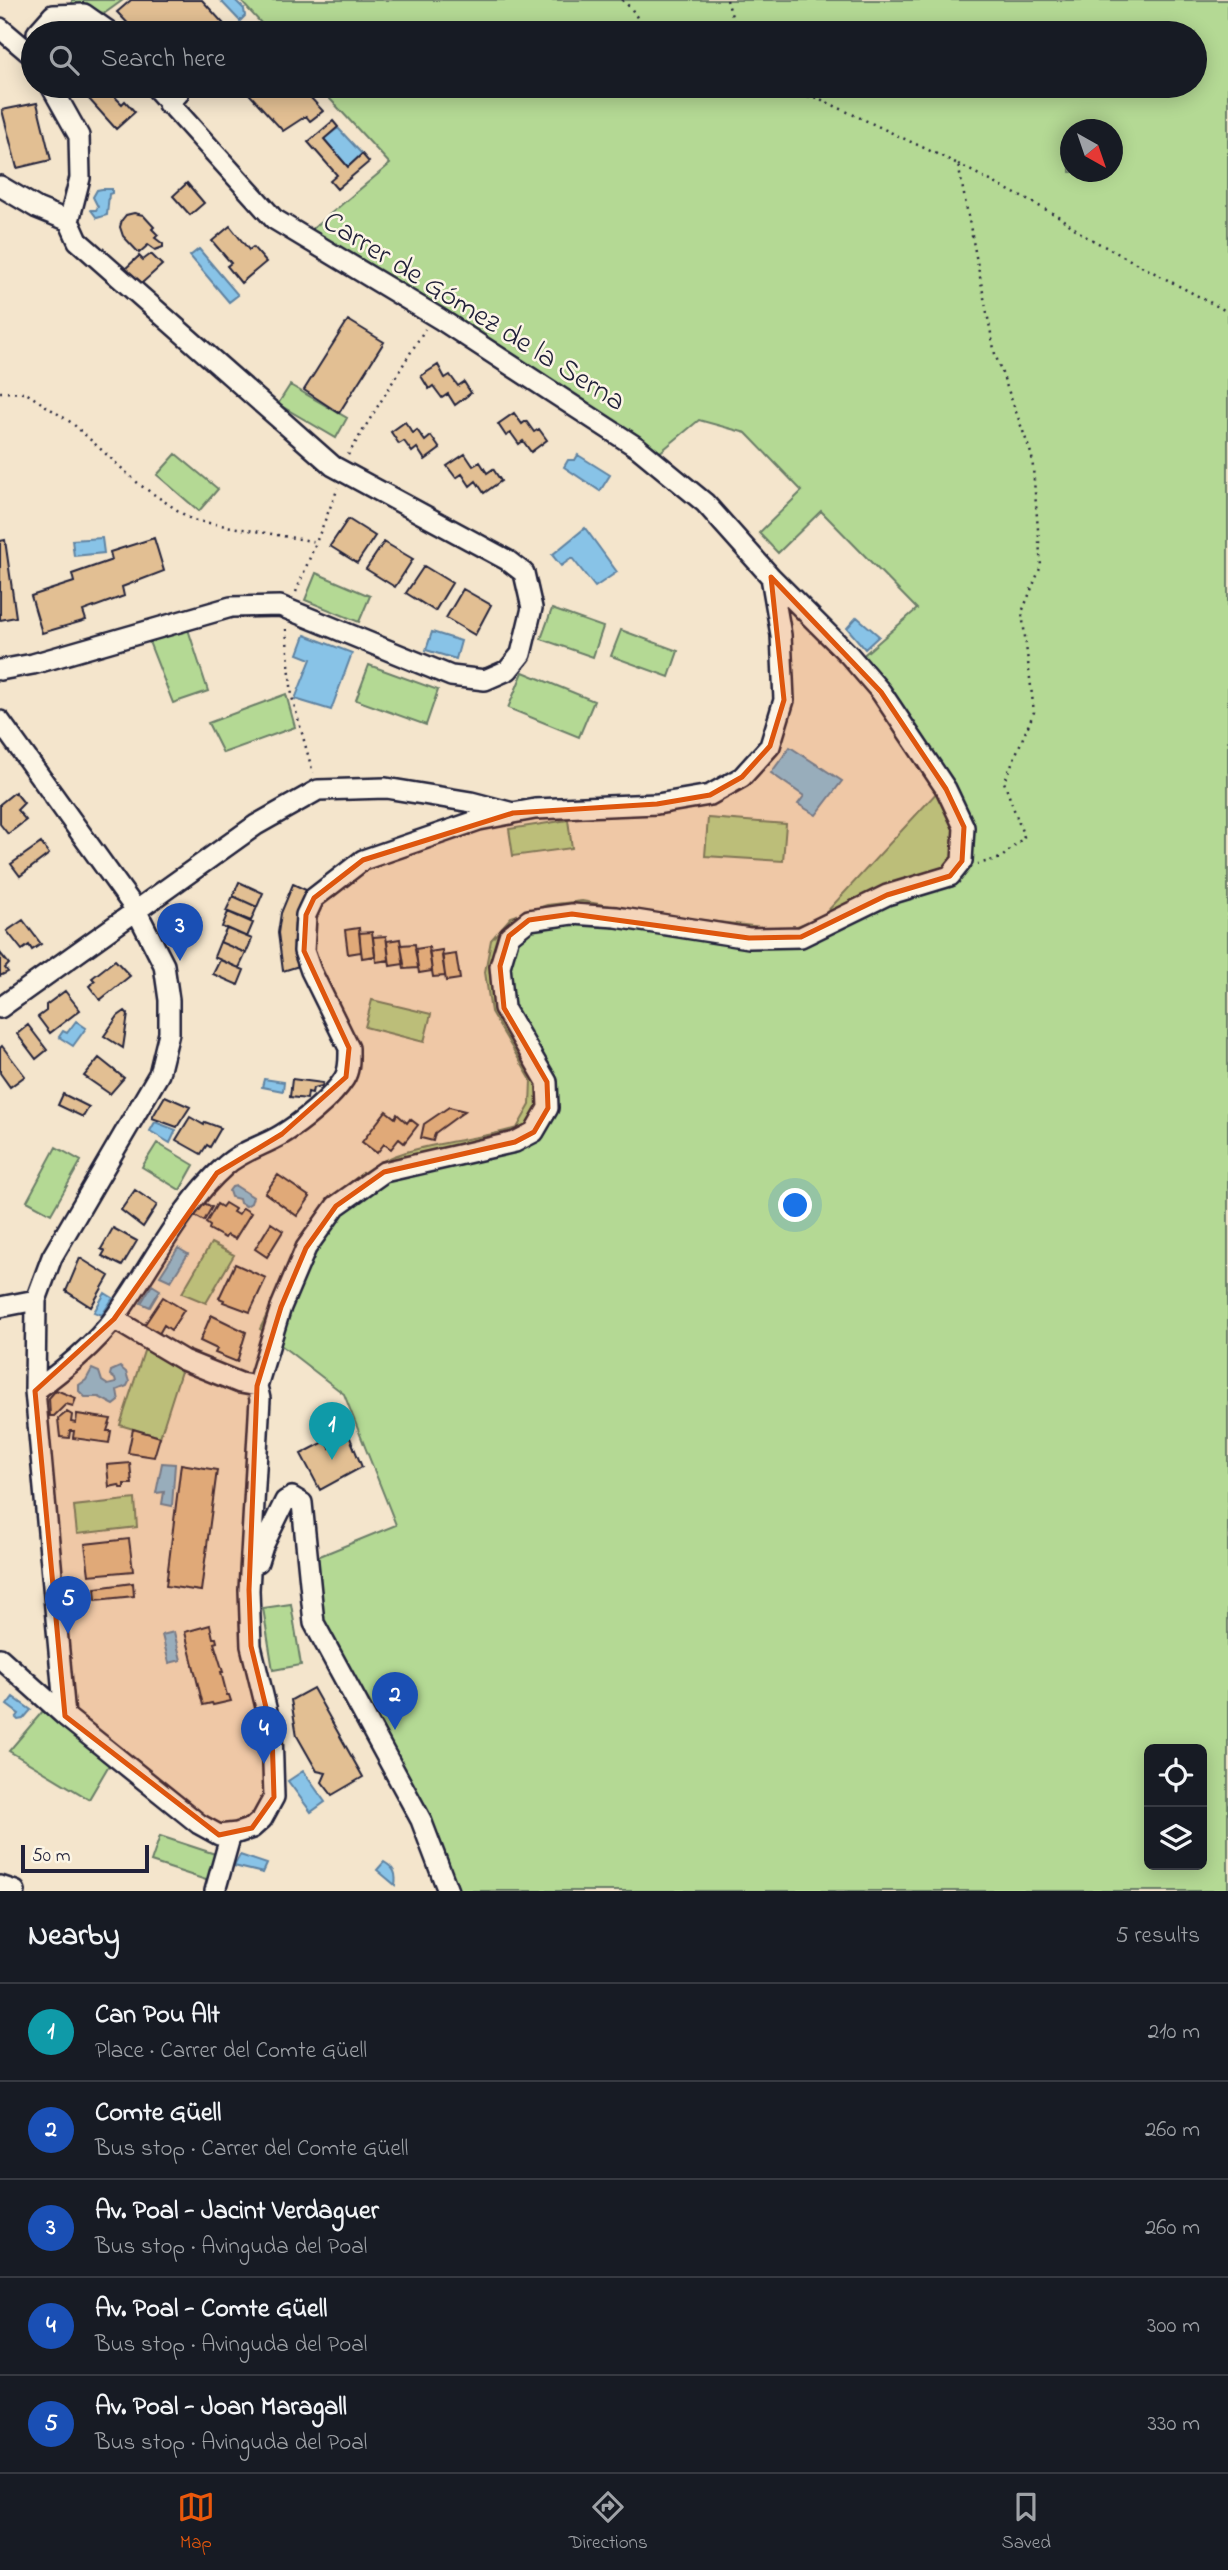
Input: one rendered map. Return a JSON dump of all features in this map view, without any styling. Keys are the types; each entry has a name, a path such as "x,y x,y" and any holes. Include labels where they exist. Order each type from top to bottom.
{"street":[{"path":"48,21 53,15 84,14 94,21"},
{"path":"0,28 21,43"},
{"path":"0,670 33,664 231,607 280,606 451,676 485,680 508,670 521,654 532,608 524,573 507,560 341,471 78,241 69,221 80,178 79,136 58,98"},
{"name":"Carrer de Gómez de la Serna","path":"164,98 274,219 433,315 638,448 705,503 771,577 849,655 881,692 946,789 964,827 962,860 955,870"},
{"path":"169,104 174,98"},
{"path":"0,186 37,208 69,221"},
{"path":"34,1391 65,1369 114,1319 195,1197 217,1173 233,1159 282,1134 320,1105 346,1077 349,1048 304,951 306,915 314,898 363,860 479,820 536,809 670,802 710,795 742,777 770,746 784,700 780,635 771,577"},
{"path":"0,721 136,910 164,965 169,1000 169,1033 159,1074 52,1257 36,1300 34,1391 65,1716"},
{"path":"0,1008 256,825 318,790 386,788 471,802 513,813"},
{"path":"3,1664 199,1824 219,1835 251,1828 262,1819 275,1797 272,1732 251,1646 249,1590 260,1399 257,1386 281,1307 306,1248 336,1206 384,1172 515,1142 534,1132 548,1108 547,1082 504,1008 500,966 509,936 529,920 572,914 616,917 749,938 801,937 887,895 950,876 955,870"},
{"path":"0,1307 36,1300"},
{"path":"114,1319 183,1360 257,1386"},
{"path":"249,1590 263,1546 285,1501 292,1497 302,1503 314,1623 421,1819 448,1891"},
{"path":"215,1891 231,1834"},
{"path":"0,1886 15,1891"}],"path":[{"path":"622,0 640,21"},
{"path":"727,0 733,21"},
{"path":"818,98 958,164 1058,216 1085,236 1228,312"},
{"path":"955,870 1001,858 1024,837 1004,782 1034,712 1022,612 1041,566 1032,456 995,354 958,164"},
{"path":"318,790 292,697 285,622 317,542 341,471 433,315"},
{"path":"0,393 26,393 72,424 140,485 192,520 317,542"}],"highlighted area":[{"path":"771,577 881,692 946,789 964,827 962,861 950,876 887,895 801,937 749,938 572,914 529,920 509,936 500,966 504,1008 547,1082 548,1108 534,1132 515,1142 384,1172 336,1206 306,1248 281,1307 257,1386 249,1590 251,1646 272,1732 274,1797 252,1828 219,1835 65,1716 35,1391 114,1319 217,1173 282,1134 346,1077 349,1048 304,951 306,915 314,898 363,860 513,813 657,804 710,795 742,777 770,746 784,700"}],"green space":[{"path":"72,0 123,0 105,13 72,8"},
{"path":"240,0 1228,0 1228,1891 447,1891 323,1630 315,1558 396,1525 344,1394 260,1329 315,1223 353,1180 378,1164 406,1152 517,1128 530,1105 531,1080 491,1012 485,972 491,940 511,917 547,905 582,901 667,916 787,930 823,916 940,789 851,666 917,609 821,511 778,553 759,533 802,491 746,433 699,420 647,463 474,351 297,242 390,164 329,98 1207,98 1207,21 259,21"},
{"path":"290,385 347,418 336,438 278,404"},
{"path":"176,454 218,489 199,511 157,475"},
{"path":"316,573 370,596 359,622 305,600"},
{"path":"552,609 603,627 593,657 541,639"},
{"path":"187,626 208,691 173,703 148,639"},
{"path":"621,630 678,651 669,677 611,656"},
{"path":"369,665 438,690 426,725 356,700"},
{"path":"523,672 594,701 579,737 508,708"},
{"path":"286,694 295,727 223,753 208,723"},
{"path":"708,818 786,824 783,861 705,856"},
{"path":"568,820 572,848 513,856 509,829"},
{"path":"372,1000 431,1014 424,1042 365,1027"},
{"path":"157,1143 194,1165 180,1190 142,1167"},
{"path":"56,1147 81,1161 51,1214 27,1201"},
{"path":"211,1243 234,1255 206,1303 182,1293"},
{"path":"146,1345 183,1365 160,1437 120,1425"},
{"path":"135,1499 137,1527 77,1534 74,1506"},
{"path":"291,1604 301,1665 273,1670 263,1608"},
{"path":"43,1711 109,1765 89,1799 9,1751"},
{"path":"160,1836 218,1855 209,1881 151,1862"}],"water":[{"path":"220,0 235,0 244,9 245,16 240,21"},
{"path":"338,128 362,154 348,167 324,139"},
{"path":"112,189 112,193 109,194 107,215 97,218 91,210 98,207 93,197 97,190"},
{"path":"199,249 238,295 229,302 190,256"},
{"path":"578,455 610,475 600,491 564,467 568,460 575,460"},
{"path":"585,528 617,572 595,587 572,558 561,566 552,555"},
{"path":"102,538 104,553 74,556 72,540"},
{"path":"857,617 879,636 865,649 847,628"},
{"path":"432,632 461,641 456,659 426,650"},
{"path":"305,635 352,653 331,710 295,699 311,659 298,654"},
{"path":"790,747 842,781 816,815 798,804 804,796 771,773"},
{"path":"185,905 186,910 194,909 197,934 184,936 181,916 176,917 175,906"},
{"path":"76,1021 86,1028 73,1046 59,1037 63,1031 67,1033"},
{"path":"264,1079 284,1082 283,1091 262,1087"},
{"path":"155,1122 176,1130 170,1143 150,1131"},
{"path":"236,1186 253,1197 251,1203 246,1206 240,1203 239,1199 231,1197 229,1191"},
{"path":"178,1248 188,1254 171,1281 160,1276"},
{"path":"152,1285 160,1290 150,1307 141,1303"},
{"path":"105,1293 113,1298 102,1315 94,1312"},
{"path":"120,1367 126,1372 129,1382 127,1386 117,1390 119,1401 114,1405 99,1397 85,1397 79,1391 79,1385 86,1380 92,1369 99,1372 102,1381 108,1385 116,1383 110,1375 111,1371"},
{"path":"162,1463 175,1464 172,1506 162,1504 164,1492 156,1493"},
{"path":"174,1632 181,1660 169,1663 162,1635"},
{"path":"13,1697 31,1710 23,1719 18,1720 16,1718 19,1714 7,1705"},
{"path":"303,1771 325,1802 311,1812 288,1781"},
{"path":"240,1855 267,1864 263,1873 234,1866"},
{"path":"384,1862 394,1871 395,1885 377,1870"}],"building":[{"path":"131,0 202,0 221,21 126,21 117,12"},
{"path":"116,98 122,104 125,101 135,112 116,129 89,99"},
{"path":"253,98 311,98 323,111 310,121 306,116 283,131"},
{"path":"37,103 51,160 17,168 2,110"},
{"path":"333,121 338,127 324,139 348,167 362,154 369,162 337,189 330,181 337,175 308,142"},
{"path":"187,183 204,203 190,215 173,196"},
{"path":"126,215 143,215 154,227 152,229 158,235 155,238 163,247 155,250 148,245 139,253 123,236 120,227 122,220"},
{"path":"230,226 249,250 253,247 266,262 241,283 227,266 231,263 212,241"},
{"path":"151,254 162,265 142,283 125,269 139,256 143,260"},
{"path":"348,320 384,342 339,413 304,390"},
{"path":"438,365 445,378 450,375 458,386 464,382 471,393 455,405 448,394 442,398 433,386 429,389 421,376"},
{"path":"514,413 522,424 526,421 534,432 539,429 547,440 531,452 523,441 519,444 511,433 506,436 498,424"},
{"path":"405,422 413,433 417,430 425,441 431,436 440,449 425,460 417,448 412,452 404,441 399,444 391,432"},
{"path":"465,454 473,466 480,462 487,473 493,469 501,481 484,493 476,481 470,486 462,474 456,478 447,466"},
{"path":"348,519 375,536 357,563 330,546"},
{"path":"154,538 164,571 122,587 124,596 83,611 86,620 42,633 31,596 74,582 72,574 112,560 110,552"},
{"path":"5,540 16,617 0,620 0,541"},
{"path":"384,542 413,559 395,587 366,569"},
{"path":"424,566 452,583 435,611 406,593"},
{"path":"463,589 491,605 475,635 446,618"},
{"path":"15,792 24,803 17,810 26,820 8,834 0,824 0,804"},
{"path":"41,843 49,854 20,876 11,864"},
{"path":"239,882 263,893 257,907 233,896"},
{"path":"293,884 308,891 299,905 295,921 294,941 299,966 283,971 278,933 281,913"},
{"path":"233,896 257,907 251,921 226,911"},
{"path":"228,912 253,923 247,937 222,927"},
{"path":"23,920 41,944 32,950 29,945 22,950 7,931"},
{"path":"227,928 252,939 246,953 220,942"},
{"path":"359,928 361,952 348,954 345,930"},
{"path":"372,932 375,956 362,958 359,933"},
{"path":"386,936 389,960 376,962 373,937"},
{"path":"400,939 404,964 390,966 387,941"},
{"path":"220,942 246,953 239,968 214,957"},
{"path":"415,944 418,968 404,969 401,945"},
{"path":"429,947 432,971 419,973 415,949"},
{"path":"442,950 445,976 433,977 429,952"},
{"path":"0,953 9,964 5,968 8,972 0,976"},
{"path":"456,954 460,979 446,981 442,956"},
{"path":"115,960 130,976 100,1000 89,986 95,981 92,978"},
{"path":"220,960 244,970 238,985 213,974"},
{"path":"65,991 80,1010 50,1033 38,1017 46,1011 46,1005"},
{"path":"125,1011 128,1014 123,1048 104,1036 118,1016"},
{"path":"28,1025 47,1050 36,1059 17,1034"},
{"path":"2,1046 25,1076 10,1087 0,1073"},
{"path":"99,1058 124,1078 110,1094 84,1076"},
{"path":"292,1079 323,1083 322,1086 313,1088 312,1093 308,1092 307,1099 290,1097"},
{"path":"63,1094 89,1107 83,1117 58,1105"},
{"path":"165,1096 190,1107 177,1127 152,1118"},
{"path":"449,1107 465,1111 435,1133 433,1141 421,1138 424,1124"},
{"path":"386,1111 395,1118 397,1114 407,1123 410,1119 418,1125 404,1143 399,1139 391,1149 384,1144 377,1153 362,1142"},
{"path":"190,1117 204,1125 205,1122 221,1128 210,1147 207,1145 201,1154 176,1140"},
{"path":"278,1175 310,1197 297,1216 265,1193"},
{"path":"135,1190 157,1205 143,1227 121,1210"},
{"path":"204,1203 212,1207 204,1221 193,1215"},
{"path":"225,1203 235,1209 233,1212 238,1215 243,1208 251,1213 235,1239 227,1235 225,1238 209,1229 210,1226 206,1223 217,1204 222,1207"},
{"path":"271,1223 283,1231 267,1257 255,1249"},
{"path":"113,1228 137,1241 122,1266 102,1256 105,1251 101,1249"},
{"path":"80,1258 109,1276 91,1307 66,1291"},
{"path":"235,1264 266,1278 250,1312 219,1298"},
{"path":"163,1297 184,1310 171,1330 164,1325 156,1339 141,1330"},
{"path":"211,1315 246,1332 237,1362 215,1353 217,1349 200,1341"},
{"path":"56,1390 76,1398 73,1406 66,1404 54,1416 50,1416 49,1398"},
{"path":"67,1412 72,1415 71,1422 76,1423 77,1414 111,1419 107,1431 111,1431 109,1443 73,1438 74,1431 70,1431 69,1438 60,1437 58,1419"},
{"path":"133,1429 160,1437 154,1457 128,1453"},
{"path":"348,1433 362,1467 320,1490 301,1454 326,1441 330,1448"},
{"path":"130,1463 132,1484 124,1484 124,1488 119,1485 109,1487 107,1465"},
{"path":"181,1464 217,1470 201,1591 166,1586"},
{"path":"129,1539 133,1571 89,1575 85,1544"},
{"path":"133,1583 134,1596 96,1600 95,1588"},
{"path":"210,1625 213,1638 216,1638 217,1642 214,1643 227,1695 231,1701 203,1705 185,1632"},
{"path":"313,1688 363,1777 332,1795 322,1782 326,1773 317,1771 297,1736 291,1700"}],"place":[{"name":"Av. Poal - Jacint Verdaguer","path":"180,961"},
{"name":"Can Pou Alt","path":"332,1460"},
{"name":"Av. Poal - Joan Maragall","path":"68,1634"},
{"name":"Comte Güell","path":"395,1730"},
{"name":"Av. Poal - Comte Güell","path":"264,1764"}]}
